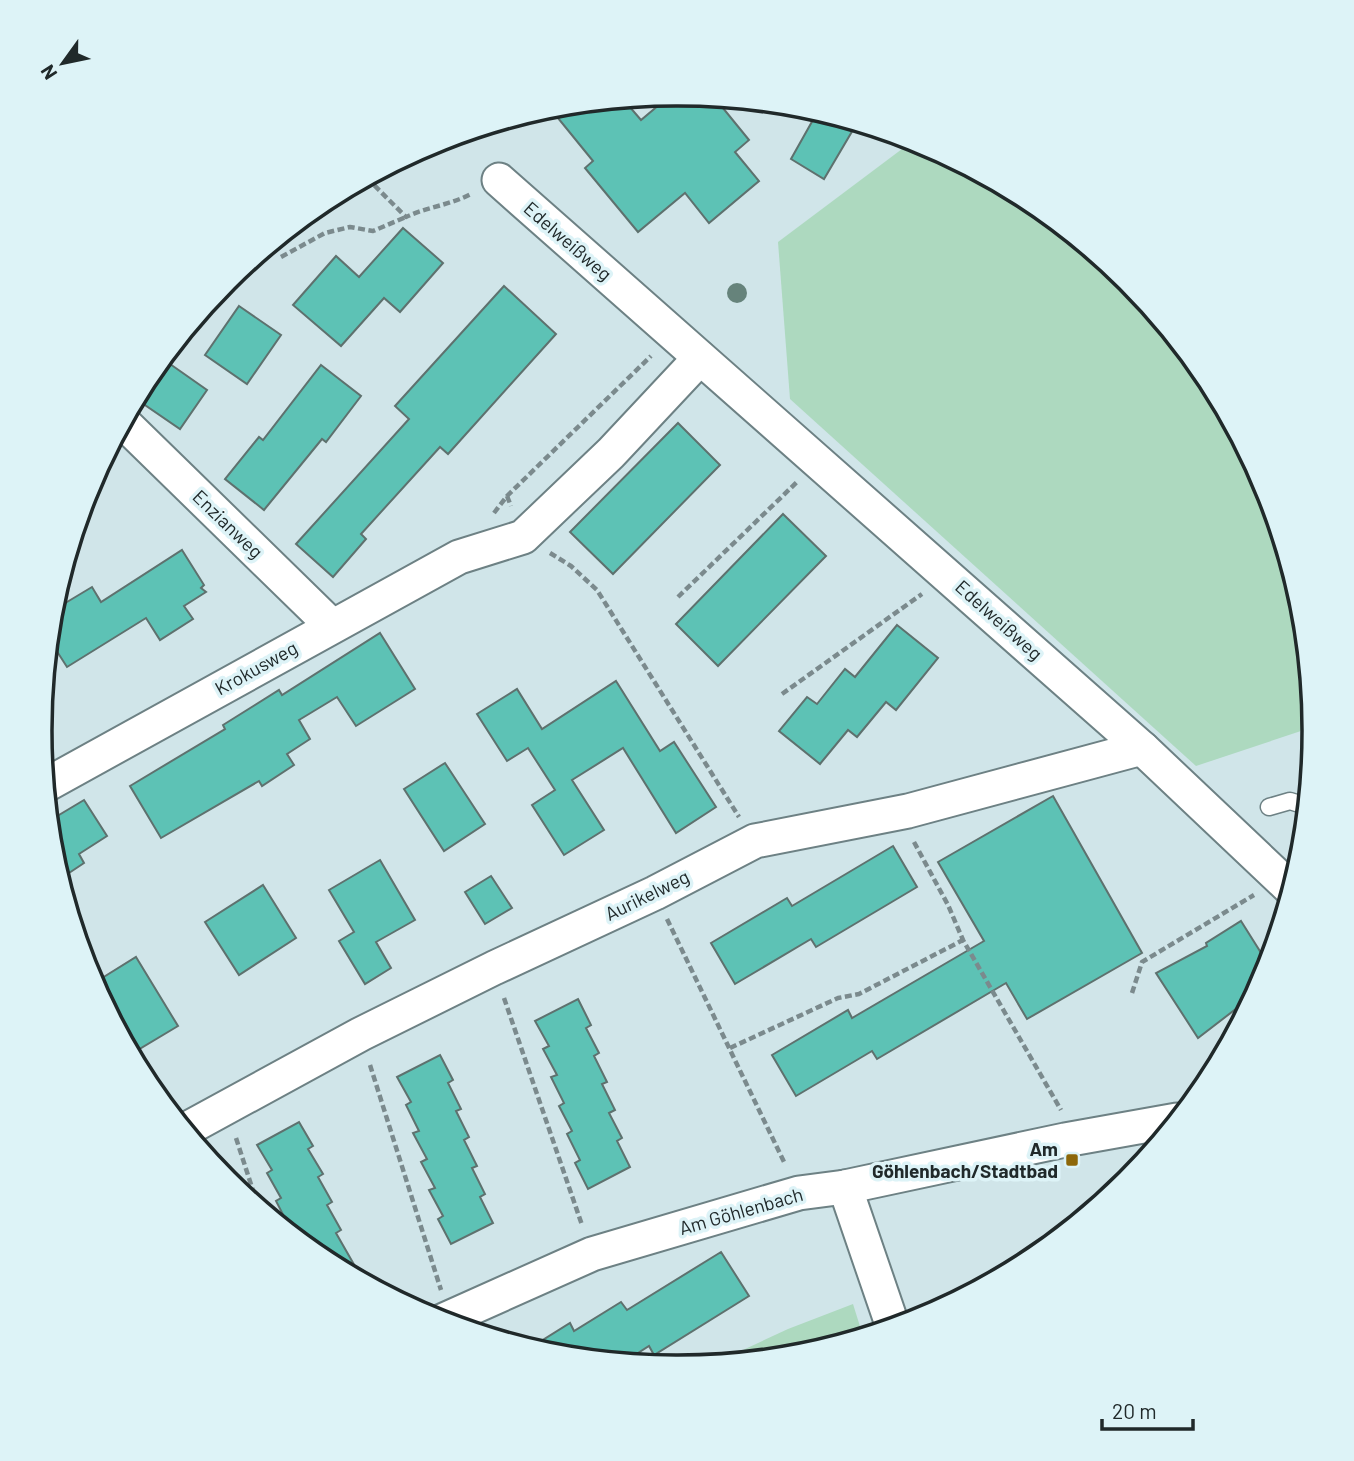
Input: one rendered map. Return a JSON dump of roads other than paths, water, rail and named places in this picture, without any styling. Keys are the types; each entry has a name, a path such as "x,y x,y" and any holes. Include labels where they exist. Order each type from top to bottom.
{"street":[{"name":"Edelweißweg","path":"499,180 1142,748 1283,881"},
{"name":"Krokusweg","path":"55,780 459,556 523,537 611,453 700,358"},
{"name":"Enzianweg","path":"130,429 332,626"},
{"name":"Aurikelweg","path":"193,1125 360,1034 655,893 755,841 899,813 1142,748"},
{"name":"Am Göhlenbach","path":"457,1314 592,1254 799,1193 845,1187 1163,1123"},
{"path":"845,1187 890,1317"}],"lane":[{"path":"1269,807 1290,801 1297,803"}],"place":[{"name":"Am Göhlenbach/Stadtbad","path":"1072,1160"}]}
